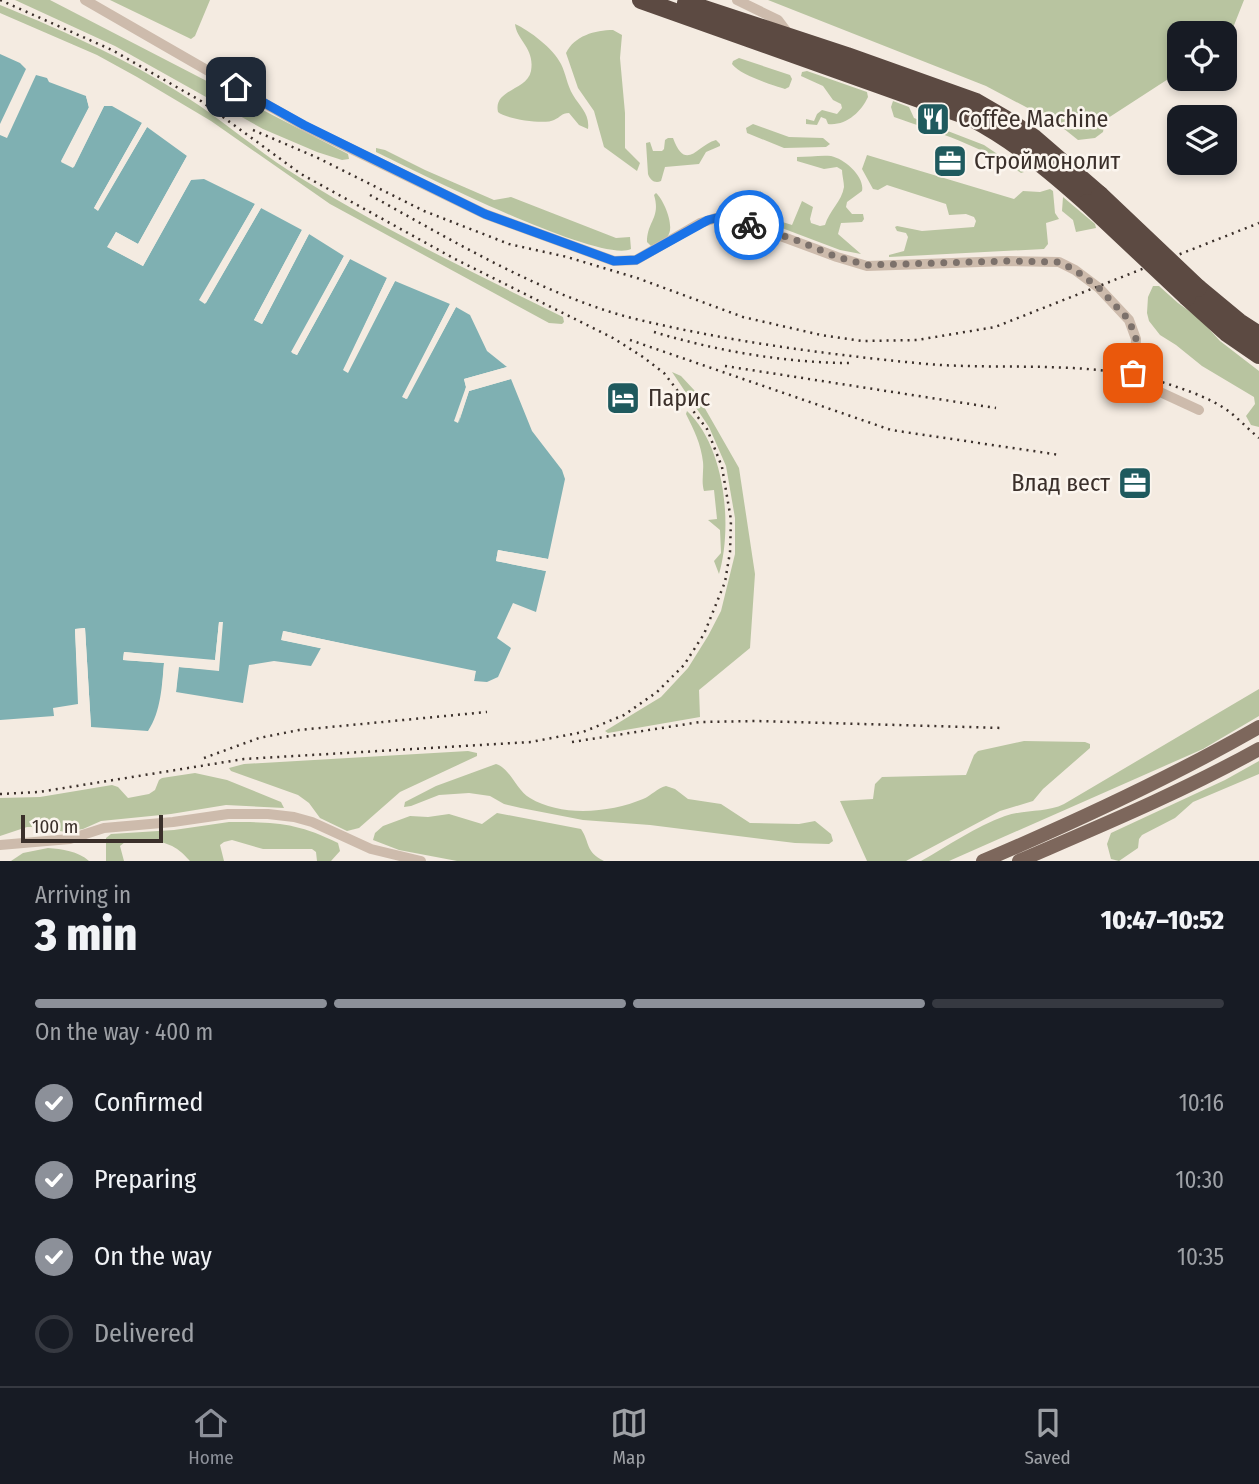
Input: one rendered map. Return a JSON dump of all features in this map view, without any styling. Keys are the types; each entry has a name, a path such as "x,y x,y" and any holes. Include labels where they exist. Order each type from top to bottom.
{"highway":[{"path":"641,0 970,117 1001,133 1093,199"},
{"path":"677,0 976,103 1007,120 1034,138 1093,199 1192,293 1227,333 1259,355"},
{"path":"1192,293 1259,335"}],"main road":[{"path":"983,861 1184,768 1259,727"},
{"path":"1019,861 1114,821 1220,771 1259,749"}],"street":[{"path":"85,0 304,125 474,208 614,261 636,260 700,223 716,218 755,227 867,265 1059,262 1099,288 1129,320 1136,339 1134,380 1199,410"},
{"path":"737,0 778,20 791,38"},
{"path":"0,845 70,839 104,828 228,814 268,814 303,820 371,849 421,861"}],"green space":[{"path":"15,0 50,0 348,154 349,159 342,160 317,152 263,129 115,46"},
{"path":"110,0 210,0 195,36 191,39"},
{"path":"768,0 1244,0 1236,21 1167,21 1167,80 1105,120 1103,132 1095,138 1078,140 1058,124 986,86"},
{"path":"0,5 77,38 152,76 200,106 286,169 331,196 563,317 564,322 549,323 330,204 211,121 97,55 0,13"},
{"path":"515,24 541,41 558,58 571,91 586,115 588,129 579,125 569,113 554,120 534,122 498,112 500,99 523,83 531,71 530,56"},
{"path":"613,30 622,35 620,58 625,148 640,163 637,171 604,147 594,111 578,88 566,53 574,42 586,35"},
{"path":"739,58 790,75 792,79 789,87 785,89 742,72 732,64"},
{"path":"807,71 867,92 868,97 857,113 841,123 828,124 826,119 821,117 817,125 806,124 806,119 814,121 822,110 837,114 842,108 823,86 801,76 802,72"},
{"path":"893,101 909,107 914,118 984,145 1024,172 1021,173 960,141 894,117 891,107"},
{"path":"753,124 789,137 823,138 830,144 826,147 784,148 747,133 746,128"},
{"path":"668,138 673,138 678,148 687,155 716,140 720,146 706,152 699,164 665,167 661,181 655,182 648,174 646,143 650,142 653,151 662,151"},
{"path":"376,148 494,200 511,197 616,238 630,237 631,249 612,250 547,230 428,177 376,152"},
{"path":"867,155 1014,199 1023,191 1040,192 1050,189 1053,191 1055,213 1059,219 1046,223 1048,244 1044,249 889,257 904,251 908,237 906,233 897,231 897,226 922,231 974,227 976,221 974,217 966,214 949,215 946,204 887,185 878,190 873,189 862,169"},
{"path":"831,156 848,165 857,175 862,191 847,202 846,207 852,214 863,214 864,219 862,222 841,223 838,234 861,254 840,250 745,214 747,202 761,191 757,214 792,225 802,201 813,207 811,223 825,225 843,192 842,170 837,167 824,169 797,161 797,157"},
{"path":"656,193 665,208 670,227 667,237 651,246 647,242 656,209"},
{"path":"1063,197 1095,224 1096,228 1076,232 1073,220 1062,211"},
{"path":"1153,286 1159,286 1199,318 1220,341 1259,371 1259,427 1251,425 1246,416 1255,404 1254,397 1202,366 1160,335 1149,321 1148,297"},
{"path":"672,372 681,376 695,391 739,468 755,574 750,648 699,690 700,717 608,733 605,731 661,697 688,668 721,611 735,554 735,518 726,466 709,427"},
{"path":"687,411 700,426 718,465 725,511 723,555 719,574 714,561 721,553 720,530 708,520 717,519 714,490 704,491 702,455"},
{"path":"1259,689 1259,716 1203,749 949,861 921,861 994,820 1064,804"},
{"path":"1024,741 1085,742 1090,744 1090,748 1033,801 1000,811 906,861 867,861 840,801 873,799 875,784 882,777 966,775 978,751"},
{"path":"468,751 477,753 477,756 400,792 359,828 347,831 320,818 309,803 298,795 229,768 244,764"},
{"path":"1259,761 1259,774 1193,802 1175,818 1142,835 1138,848 1119,861 1111,859 1107,844 1111,833 1225,780"},
{"path":"496,764 506,770 530,798 556,808 586,811 616,807 643,799 666,786 688,799 721,804 750,823 799,824 815,821 831,834 833,841 829,844 795,843 650,825 583,820 504,804 490,796 469,793 439,795 404,807 405,802 436,786"},
{"path":"195,773 227,780 281,802 284,808 226,805 101,821 83,829 65,832 27,827 0,836 0,798 40,797 112,785 118,787 128,798 149,794 155,790 162,778"},
{"path":"497,813 581,829 591,850 604,861 457,861 399,850 373,840 375,833 383,826 410,816 449,814 482,824"},
{"path":"229,822 272,823 297,827 338,843 340,851 331,861 317,861 316,852 312,849 263,849 232,840 220,845 224,861 190,861 168,844 153,841 125,842 120,846 124,861 106,861 106,838 111,834 174,830"},
{"path":"48,848 75,853 89,861 11,861 23,853"}],"water":[{"path":"0,54 20,63 26,69 0,124"},
{"path":"36,75 86,96 89,107 61,161 74,167 104,106 112,106 142,123 94,208 98,210 147,127 187,156 138,244 116,232 108,247 143,266 191,180 204,179 255,204 200,300 206,303 261,208 302,230 254,320 262,324 309,234 344,256 292,353 297,355 350,259 387,278 344,370 347,372 395,281 450,304 403,397 406,399 456,307 470,315 487,351 507,367 464,379 466,387 459,422 469,391 511,379 532,431 562,470 565,479 548,559 498,550 496,561 546,571 536,612 513,603 497,638 511,648 498,677 487,682 474,681 475,672 284,631 282,640 321,648 311,666 274,661 249,665 243,703 176,692 178,667 219,670 219,622 215,661 124,652 123,660 164,663 158,707 148,731 91,727 85,628 75,629 78,704 53,708 54,716 0,720 0,135 7,138"}],"pier":[{"path":"86,96 90,98 93,108 66,160 72,163 100,104 104,106 73,168 61,162 89,108"},
{"path":"142,123 147,127 98,211 94,208"},
{"path":"187,156 190,157 141,247 117,237 112,246 141,262 188,178 193,176 143,266 107,247 116,232 138,244"},
{"path":"255,204 261,208 205,304 199,300"},
{"path":"302,230 305,232 259,319 306,233 309,234 262,324 254,320"},
{"path":"344,256 350,259 297,355 291,352"},
{"path":"387,278 390,279 374,315 392,280 395,281 348,373 343,370"},
{"path":"450,304 456,307 407,399 402,397"},
{"path":"507,367 508,370 468,381 470,387 510,376 511,379 469,391 458,423 454,421 466,387 464,379"},
{"path":"498,550 548,559 547,563 501,554 500,558 547,567 546,571 496,561"},
{"path":"219,622 223,622 219,671 179,667 176,692 173,692 176,664 216,667 216,664 127,656 167,661 165,691 162,691 164,663 123,660 124,652 215,660"},
{"path":"85,628 91,727 87,728 82,632 78,632 82,704 79,708 75,629"},
{"path":"283,631 476,671 474,681 470,680 471,674 286,635 285,637 322,645 324,649 281,640"}],"railway":[{"path":"0,0 112,50 201,101 301,174 455,259 613,338 643,357 664,373 707,429 722,467 731,520 725,582 704,634 684,665 657,692 624,715 583,732 531,742 244,759 39,792 0,794"},
{"path":"253,130 316,157 424,211 509,244 567,257 637,278 743,317 821,335 862,341 917,340 995,327 1259,223"},
{"path":"370,195 538,284 574,299 644,321 711,335 848,356 949,365 1078,368 1142,377 1181,388 1214,402 1259,438"},
{"path":"654,332 752,355 851,363"},
{"path":"630,340 891,430 1060,455"},
{"path":"725,366 996,408"},
{"path":"204,758 259,738 299,730 487,712"},
{"path":"572,742 700,722 757,721 1002,728"}],"way so far":[{"path":"749,225 867,265 1059,262 1099,288 1129,320 1136,339 1133,373"}],"place":[{"name":"Coffee Machine","path":"933,119"},
{"name":"Строймонолит","path":"950,161"},
{"name":"Парис","path":"623,398"},
{"name":"Влад вест","path":"1135,483"}],"route":[{"path":"236,87 304,125 485,214 614,261 636,260 708,220 716,218 749,225"}]}
